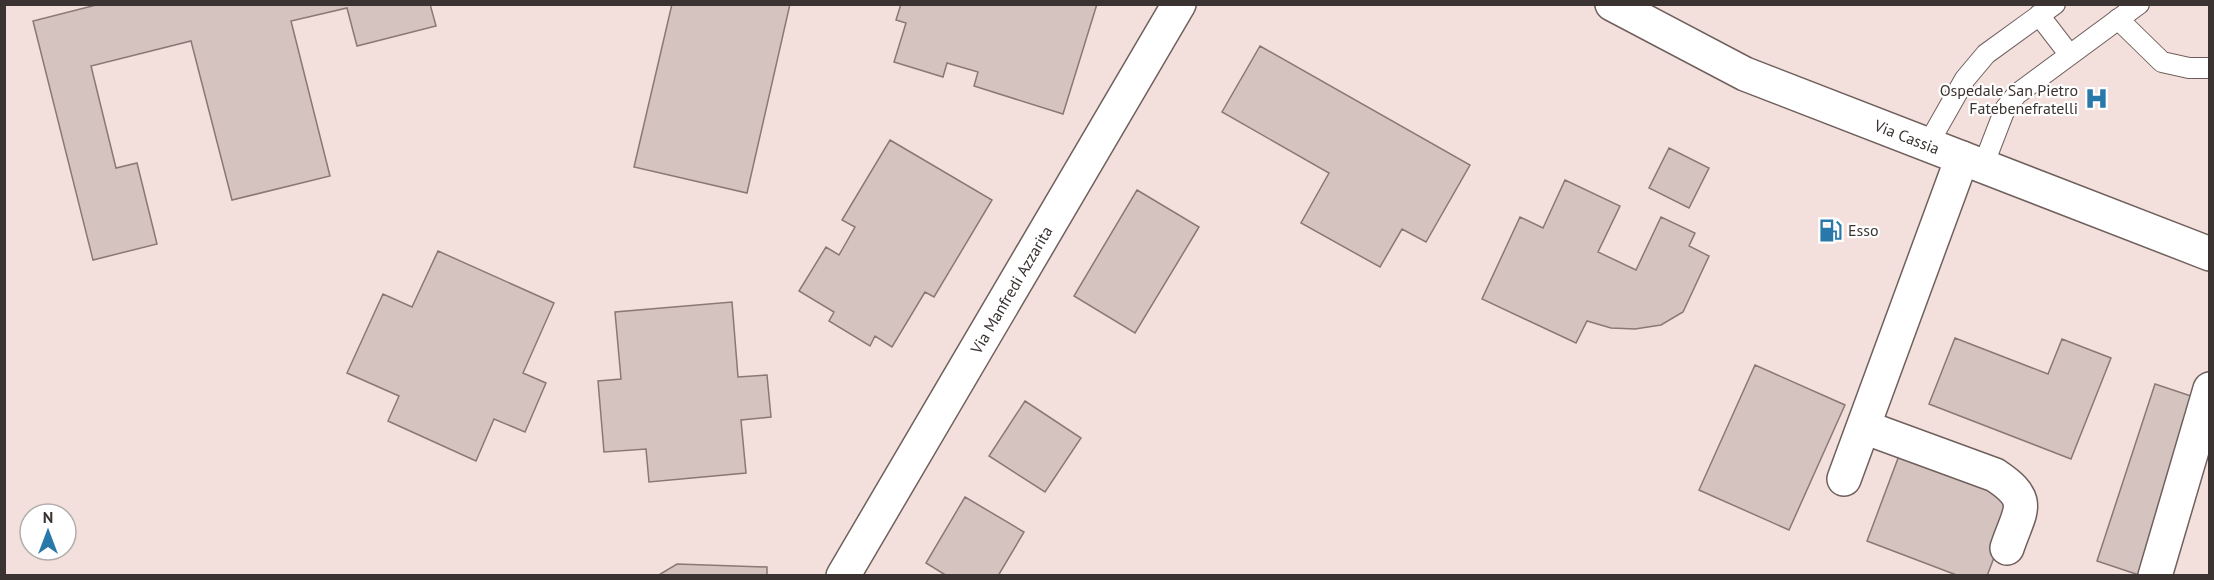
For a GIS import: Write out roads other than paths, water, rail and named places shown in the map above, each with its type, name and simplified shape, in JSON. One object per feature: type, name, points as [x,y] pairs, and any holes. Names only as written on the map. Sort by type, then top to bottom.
[{"type":"street","name":"Via Manfredi Azzarita","points":[[843,576],[1179,4]]},
{"type":"street","name":"Via Cassia","points":[[1612,4],[1745,74],[2210,254]]},
{"type":"street","points":[[1844,479],[1973,162]]},
{"type":"street","points":[[2155,576],[2210,389]]},
{"type":"street","points":[[1864,427],[1995,475],[2012,487],[2019,495],[2022,506],[2007,548]]},
{"type":"lane","points":[[1973,162],[2011,101],[2069,54],[2139,4]]},
{"type":"lane","points":[[1927,146],[1965,79],[1986,54],[2047,10],[2069,54]]},
{"type":"lane","points":[[2118,19],[2162,62],[2189,68],[2210,68]]},
{"type":"place","name":"Ospedale San Pietro Fatebenefratelli","points":[[2096,99]]},
{"type":"place","name":"Esso","points":[[1830,230]]}]
